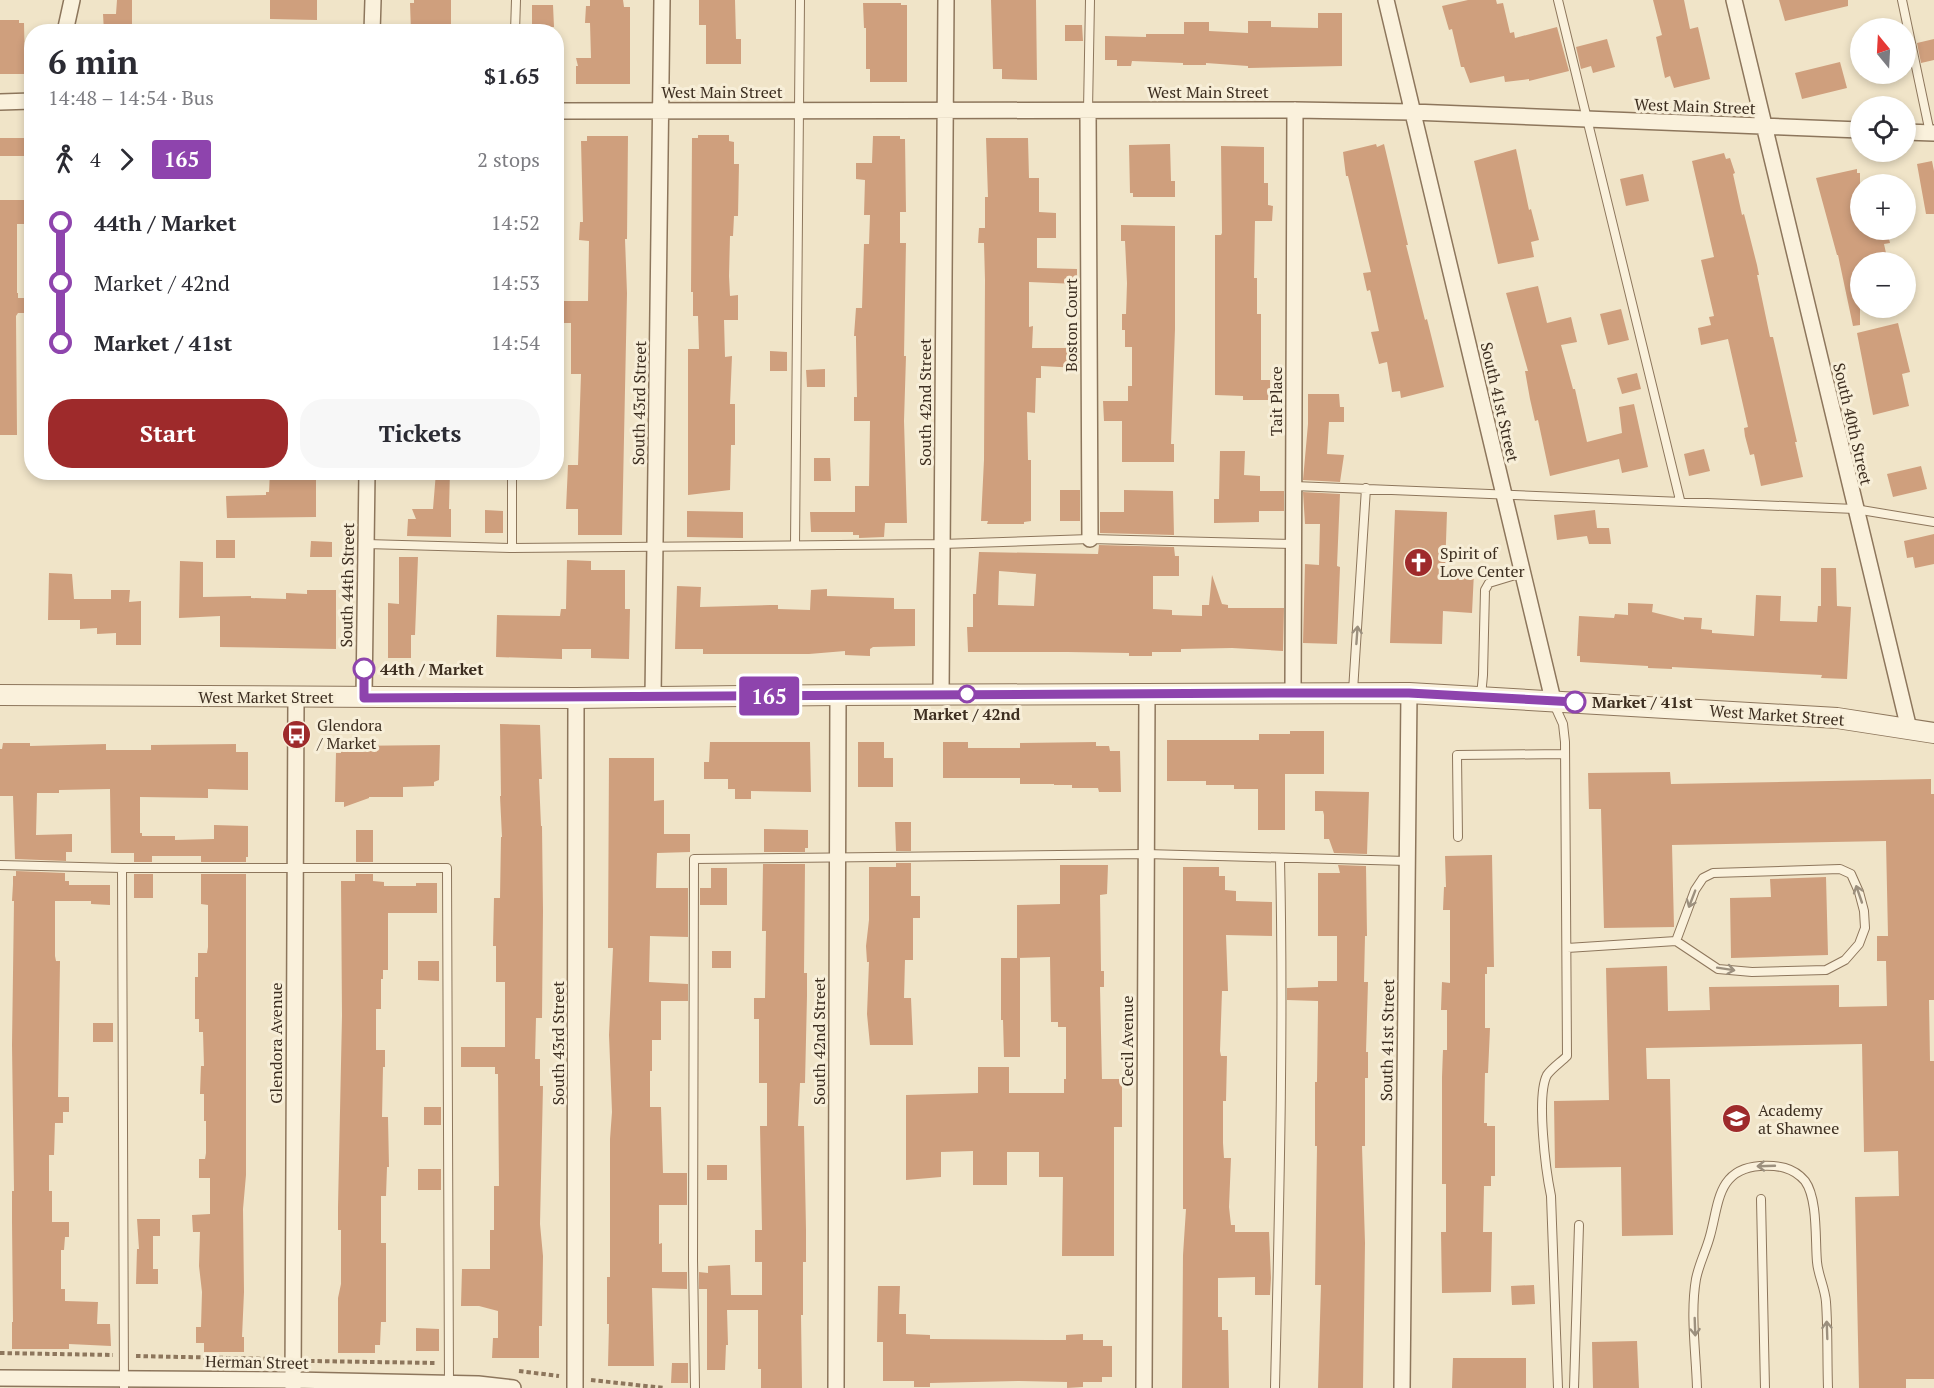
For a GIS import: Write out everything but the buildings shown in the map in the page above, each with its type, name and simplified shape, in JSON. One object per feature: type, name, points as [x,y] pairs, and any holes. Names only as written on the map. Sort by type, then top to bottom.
[{"type":"street","points":[[67,24],[72,0]]},
{"type":"street","points":[[372,24],[373,0]]},
{"type":"street","name":"South 43rd Street","points":[[653,697],[662,0]]},
{"type":"street","name":"South 42nd Street","points":[[941,694],[946,0]]},
{"type":"street","name":"South 41st Street","points":[[1386,0],[1553,700]]},
{"type":"street","name":"South 40th Street","points":[[1734,0],[1909,729]]},
{"type":"street","points":[[0,102],[24,101]]},
{"type":"street","name":"Boston Court","points":[[1088,110],[1090,539]]},
{"type":"street","name":"West Main Street","points":[[564,111],[1295,110],[1412,112],[1850,130]]},
{"type":"street","name":"Tait Place","points":[[1293,693],[1295,110]]},
{"type":"street","points":[[1916,132],[1932,133]]},
{"type":"street","name":"South 44th Street","points":[[364,698],[367,480]]},
{"type":"street","name":"South 41st Street","points":[[1402,1388],[1409,693]]},
{"type":"street","name":"West Market Street","points":[[0,695],[576,698],[941,694],[1409,693],[1837,718],[1934,733]]},
{"type":"street","name":"Cecil Avenue","points":[[1144,1388],[1147,694]]},
{"type":"street","name":"South 42nd Street","points":[[836,1388],[838,695]]},
{"type":"street","name":"Glendora Avenue","points":[[293,1384],[296,698]]},
{"type":"street","name":"South 43rd Street","points":[[574,1388],[576,698]]},
{"type":"street","name":"Herman Street","points":[[0,1378],[124,1383],[513,1388]]},
{"type":"lane","points":[[515,24],[516,0]]},
{"type":"lane","points":[[795,545],[800,0]]},
{"type":"lane","points":[[1088,110],[1090,0]]},
{"type":"lane","points":[[1558,0],[1680,500]]},
{"type":"lane","points":[[1902,0],[1932,133]]},
{"type":"lane","points":[[512,480],[512,548]]},
{"type":"lane","points":[[1294,486],[1680,500],[1855,509],[1934,522]]},
{"type":"lane","points":[[1353,693],[1366,488]]},
{"type":"lane","points":[[366,544],[512,548],[942,544],[1090,539],[1293,544]]},
{"type":"lane","points":[[1481,696],[1484,675],[1485,590],[1489,583],[1522,573]]},
{"type":"lane","points":[[1553,700],[1563,724],[1565,753],[1567,1056],[1547,1076],[1542,1094],[1546,1171],[1551,1196],[1558,1388]]},
{"type":"lane","points":[[1458,837],[1457,755],[1565,753]]},
{"type":"lane","points":[[695,1388],[694,859],[1146,854],[1407,861]]},
{"type":"lane","points":[[1275,1388],[1281,1114],[1280,859]]},
{"type":"lane","points":[[0,865],[122,868],[447,868],[449,1386]]},
{"type":"lane","points":[[122,868],[124,1383]]},
{"type":"lane","points":[[1567,948],[1676,941],[1718,969],[1752,972],[1827,970],[1845,960],[1859,944],[1865,928],[1864,911],[1851,874],[1840,869],[1713,873],[1703,878],[1695,890],[1676,941]]},
{"type":"lane","points":[[1697,1388],[1695,1282],[1722,1186],[1736,1173],[1757,1166],[1779,1166],[1794,1171],[1806,1183],[1813,1204],[1817,1264],[1826,1299],[1828,1388]]},
{"type":"lane","points":[[1761,1199],[1765,1388]]},
{"type":"lane","points":[[1574,1388],[1579,1225]]},
{"type":"bus line","name":"165","points":[[364,669],[364,698],[1409,693],[1575,702]]},
{"type":"place","name":"Spirit of Love Center","points":[[1419,562]]},
{"type":"place","name":"44th / Market","points":[[364,669]]},
{"type":"place","name":"Market / 42nd","points":[[967,694]]},
{"type":"place","name":"Market / 41st","points":[[1575,702]]},
{"type":"place","name":"Glendora / Market","points":[[296,734]]},
{"type":"place","name":"Academy at Shawnee","points":[[1737,1119]]}]
